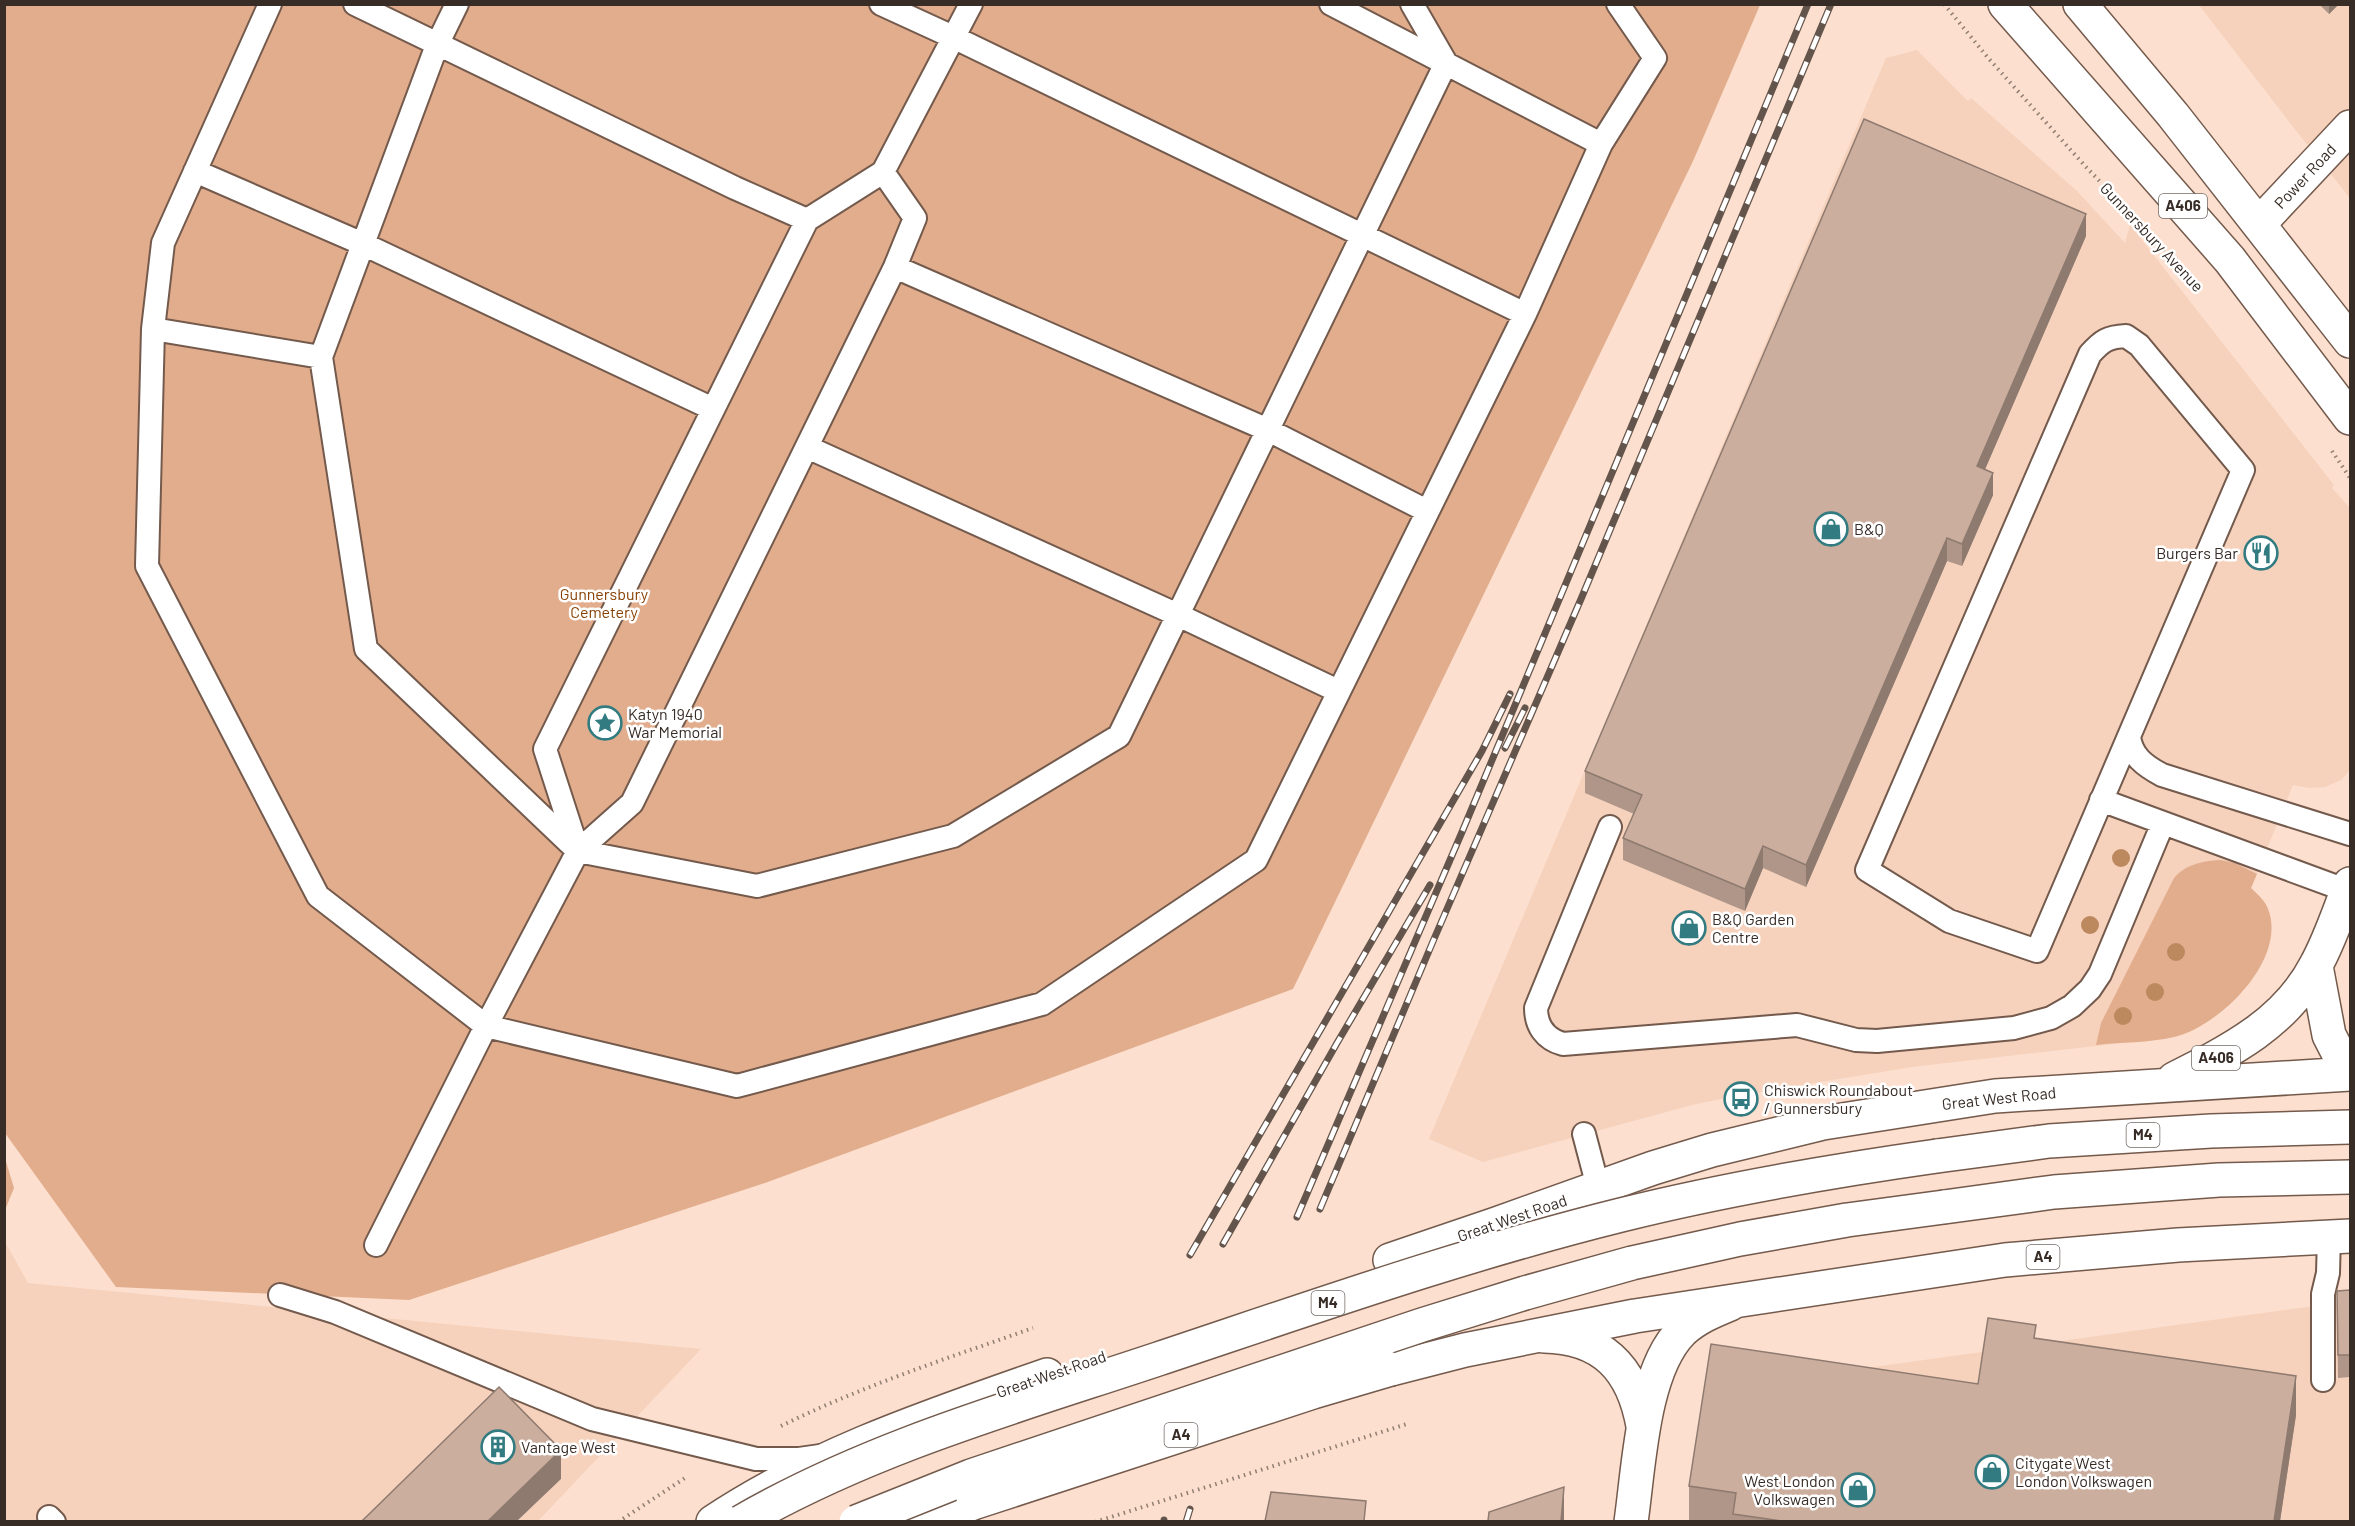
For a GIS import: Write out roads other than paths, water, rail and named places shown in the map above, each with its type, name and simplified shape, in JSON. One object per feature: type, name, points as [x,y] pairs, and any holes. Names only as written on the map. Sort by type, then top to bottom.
[{"type":"main road","name":"A406","points":[[2005,4],[2230,260],[2350,418]]},
{"type":"main road","name":"A406","points":[[2080,4],[2173,115],[2350,341]]},
{"type":"main road","name":"Power Road","points":[[2259,224],[2350,127]]},
{"type":"main road","name":"A406","points":[[2162,1085],[2230,1051],[2255,1035],[2280,1014],[2316,966],[2349,887]]},
{"type":"main road","points":[[2316,966],[2329,1035],[2350,1074]]},
{"type":"main road","name":"Great West Road","points":[[713,1521],[839,1452],[941,1412],[1712,1150],[1822,1124],[1995,1096],[2350,1074]]},
{"type":"main road","name":"M4","points":[[741,1521],[846,1468],[953,1428],[1404,1278],[1512,1244],[1620,1215],[1729,1190],[1837,1170],[2049,1141],[2211,1131],[2350,1127]]},
{"type":"main road","points":[[856,1521],[971,1476],[1422,1325],[1632,1263],[1847,1220],[2054,1192],[2219,1180],[2350,1177]]},
{"type":"main road","name":"A4","points":[[924,1521],[1302,1396],[1391,1369],[1535,1335],[1635,1316],[2005,1260],[2178,1245],[2340,1236]]},
{"type":"main road","points":[[1631,1521],[1654,1378],[1666,1352],[1682,1331],[1705,1314],[1739,1300]]},
{"type":"main road","points":[[1535,1335],[1562,1336],[1584,1341],[1601,1349],[1629,1382],[1640,1408],[1644,1431]]},
{"type":"lane","points":[[270,4],[163,243],[153,329],[147,566],[318,896],[486,1026],[737,1086],[1042,1004],[1256,860],[1525,314],[1601,144],[1655,58],[1618,4]]},
{"type":"lane","points":[[355,4],[735,188],[807,220]]},
{"type":"lane","points":[[458,4],[437,45],[321,357],[366,650],[578,851],[757,886],[953,836],[1119,736],[1446,63]]},
{"type":"lane","points":[[881,4],[1525,314]]},
{"type":"lane","points":[[578,851],[545,749],[807,220],[884,172],[971,4]]},
{"type":"lane","points":[[1331,4],[1601,144]]},
{"type":"lane","points":[[1413,4],[1446,63]]},
{"type":"lane","points":[[195,171],[363,244],[713,409]]},
{"type":"lane","points":[[376,1245],[486,1026],[578,851],[632,803],[895,267],[915,218],[884,172]]},
{"type":"lane","points":[[895,267],[1268,430],[1427,511]]},
{"type":"lane","points":[[153,329],[321,357]]},
{"type":"lane","points":[[2126,336],[2139,345],[2242,470],[2101,800],[2037,951],[1949,921],[1867,870],[2090,354],[2110,337],[2126,336]]},
{"type":"lane","points":[[807,447],[1178,615],[1338,691]]},
{"type":"lane","points":[[2128,736],[2137,757],[2162,775],[2350,834]]},
{"type":"lane","points":[[2101,800],[2349,887]]},
{"type":"lane","points":[[1610,826],[1536,1008],[1536,1019],[1540,1028],[1548,1037],[1563,1044],[1797,1025],[1856,1040],[1898,1040],[2014,1028],[2051,1018],[2072,1006],[2090,989],[2100,974],[2163,823]]},
{"type":"lane","points":[[1584,1134],[1598,1187]]},
{"type":"lane","points":[[2324,1380],[2323,1294],[2340,1236]]},
{"type":"lane","points":[[280,1295],[335,1312],[591,1419],[756,1459],[799,1459],[839,1452]]},
{"type":"railway","points":[[1297,1217],[1462,832],[1808,4]]},
{"type":"railway","points":[[1320,1209],[1581,599],[1831,4]]},
{"type":"railway","points":[[1190,1255],[1482,751],[1510,694]]},
{"type":"railway","points":[[1505,748],[1525,708]]},
{"type":"railway","points":[[1223,1244],[1430,885]]},
{"type":"railway","points":[[1186,1522],[1190,1509]]},
{"type":"place","name":"B&Q","points":[[1831,529]]},
{"type":"place","name":"Burgers Bar","points":[[2261,553]]},
{"type":"place","name":"Katyn 1940 War Memorial","points":[[605,723]]},
{"type":"place","name":"B&Q Garden Centre","points":[[1689,928]]},
{"type":"place","name":"Chiswick Roundabout / Gunnersbury","points":[[1741,1099]]},
{"type":"place","name":"Vantage West","points":[[498,1447]]},
{"type":"place","name":"Citygate West London Volkswagen","points":[[1992,1472]]},
{"type":"place","name":"West London Volkswagen","points":[[1858,1490]]},
{"type":"park label","name":"Gunnersbury Cemetery","points":[[604,603]]}]
